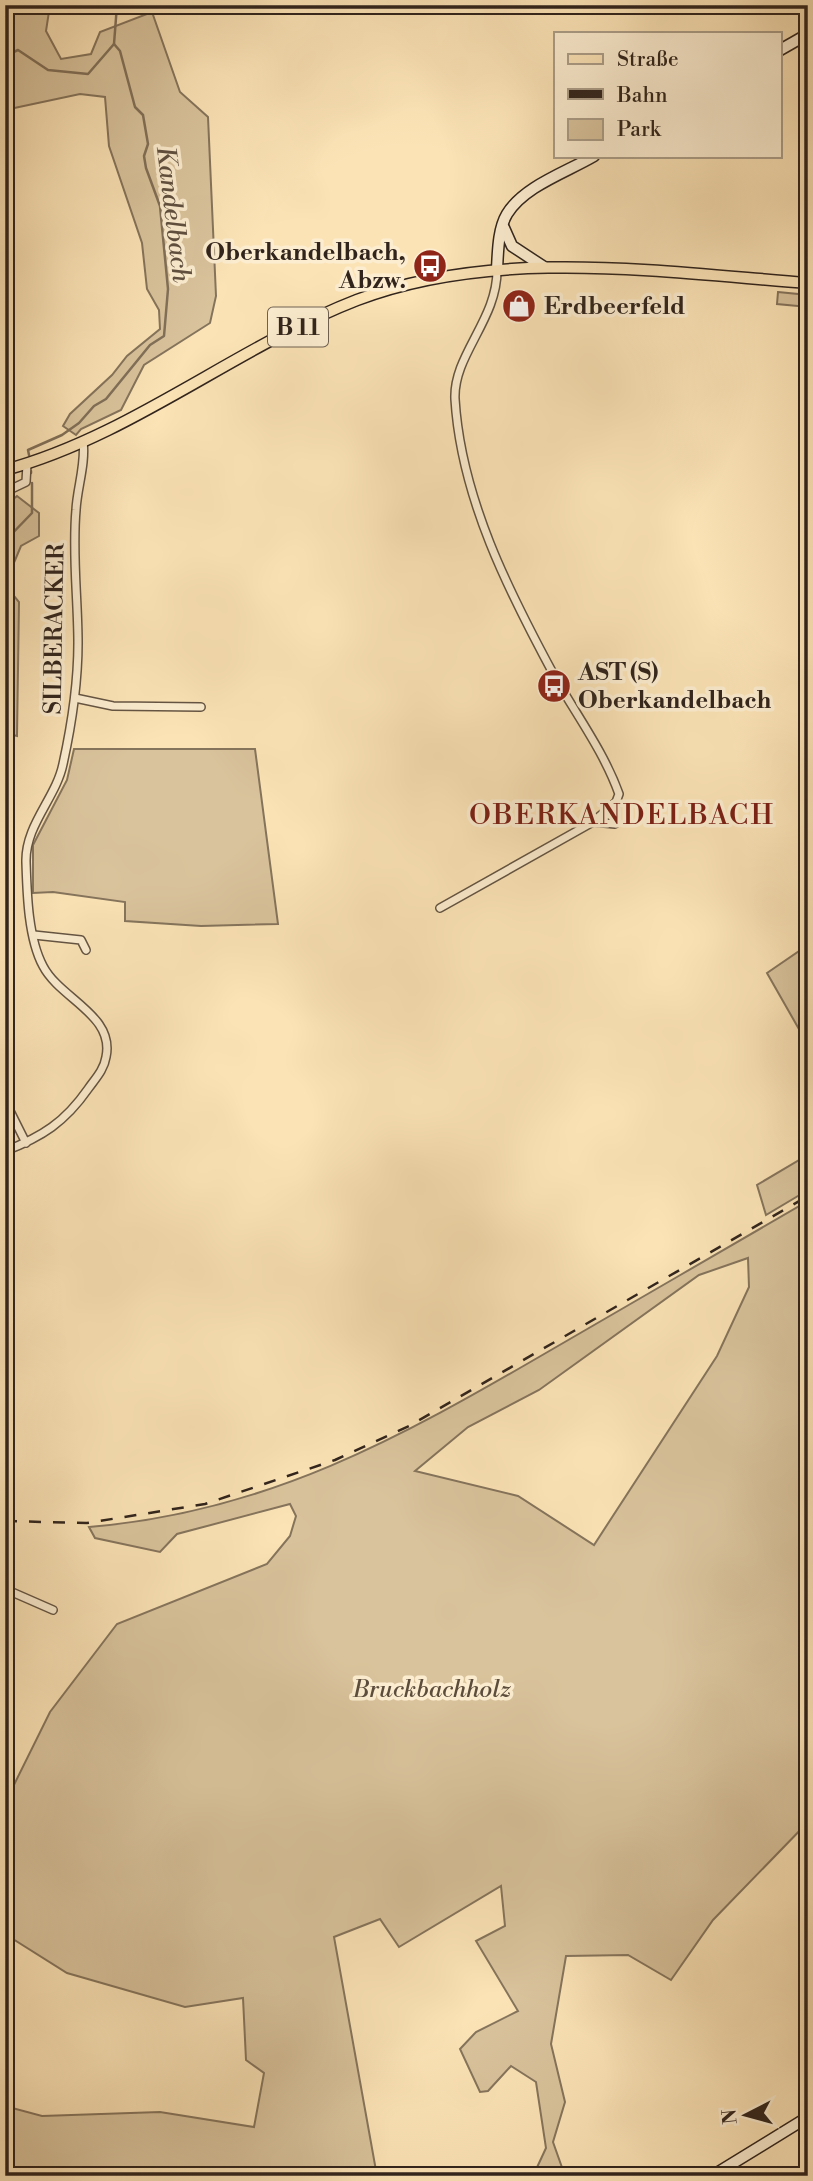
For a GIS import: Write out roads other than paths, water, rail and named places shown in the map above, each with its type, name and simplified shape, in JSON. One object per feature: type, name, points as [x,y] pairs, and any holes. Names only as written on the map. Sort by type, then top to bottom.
[{"type":"main road","points":[[782,49],[808,34]]},
{"type":"main road","points":[[496,269],[507,213],[519,201],[591,158]]},
{"type":"main road","points":[[503,226],[512,246],[544,267]]},
{"type":"main road","name":"B 11","points":[[5,470],[83,441],[295,329],[356,300],[428,280],[496,269],[544,267],[808,283]]},
{"type":"main road","points":[[712,2176],[808,2117]]},
{"type":"street","points":[[496,269],[492,305],[462,369],[455,397],[466,464],[496,562],[556,678],[609,766],[619,794],[615,824],[593,822]]},
{"type":"street","name":"SILBERACKER","points":[[5,1151],[48,1133],[73,1111],[102,1070],[107,1056],[107,1040],[101,1026],[51,979],[42,965],[34,935],[26,859],[29,841],[60,776],[75,698],[78,645],[75,511],[83,441]]},
{"type":"street","points":[[5,492],[26,482],[27,464]]},
{"type":"street","points":[[75,698],[113,706],[201,707]]},
{"type":"street","points":[[440,908],[593,822],[616,802]]},
{"type":"street","points":[[34,935],[81,940],[86,950]]},
{"type":"street","points":[[5,1101],[26,1143]]},
{"type":"street","points":[[5,1589],[53,1611]]},
{"type":"waterway","points":[[5,56],[18,50],[48,70],[88,74],[114,44],[117,5]]},
{"type":"waterway","name":"Kandelbach","points":[[29,455],[28,450],[62,435],[79,423],[94,406],[106,399],[150,345],[164,336],[168,289],[160,206],[146,168],[144,156],[148,144],[143,115],[135,107],[120,51],[114,44]]},
{"type":"waterway","name":"Kandelbach","points":[[5,541],[32,513],[32,483]]},
{"type":"railway","points":[[5,1521],[87,1523],[205,1504],[335,1460],[409,1426],[808,1196]]},
{"type":"place","name":"Oberkandelbach, Abzw.","points":[[430,266]]},
{"type":"place","name":"Erdbeerfeld","points":[[519,306]]},
{"type":"place","name":"AST (S) Oberkandelbach","points":[[554,686]]},
{"type":"district","name":"OBERKANDELBACH","points":[[622,814]]},
{"type":"park label","name":"Bruckbachholz","points":[[432,1689]]}]
